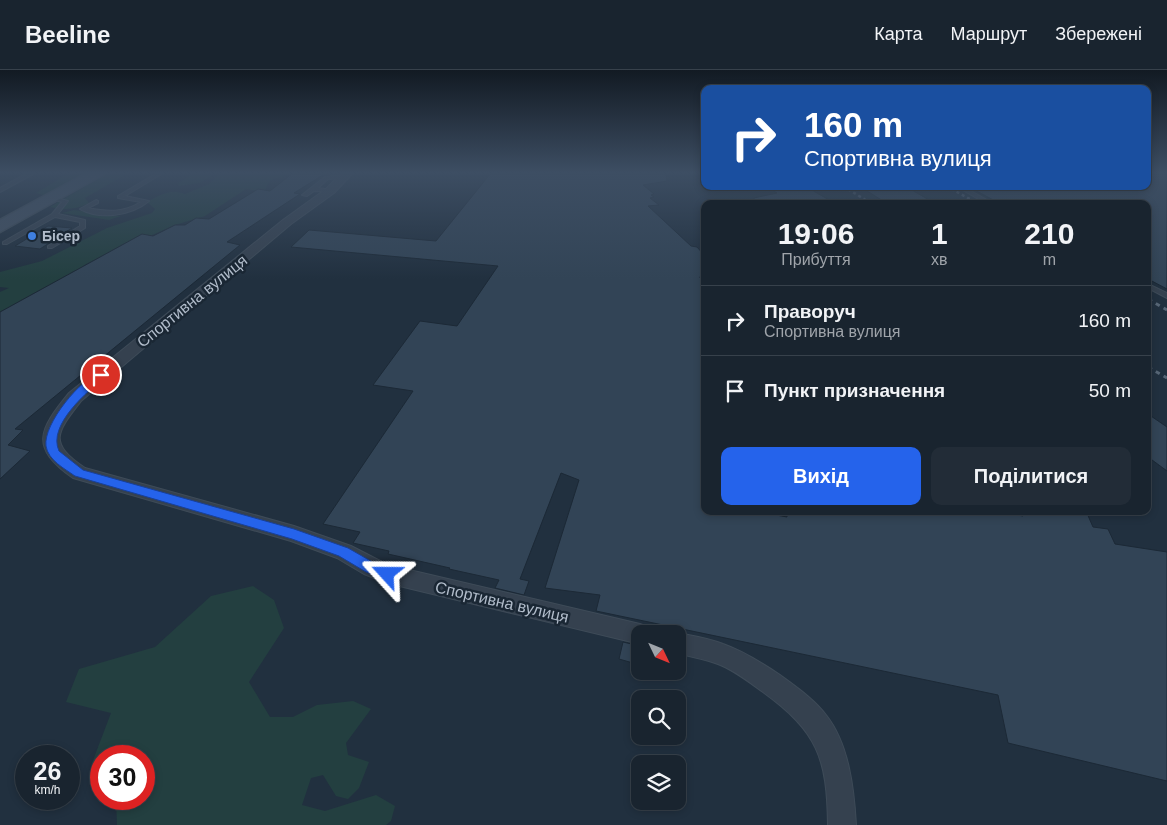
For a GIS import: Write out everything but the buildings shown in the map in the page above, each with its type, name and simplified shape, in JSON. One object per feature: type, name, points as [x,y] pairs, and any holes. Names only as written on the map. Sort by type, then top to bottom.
[{"type":"main road","points":[[0,227],[35,208]]},
{"type":"street","name":"Спортивна вулиця","points":[[302,208],[75,397],[54,427],[51,446],[56,456],[79,473],[294,534],[344,552],[371,568],[387,574],[631,632]]},
{"type":"street","points":[[686,645],[723,654],[752,669],[785,693],[819,725],[834,762],[842,825]]},
{"type":"lane","points":[[5,243],[54,215],[59,208]]},
{"type":"lane","points":[[84,208],[83,209],[115,214],[127,212],[134,208]]},
{"type":"lane","points":[[50,247],[82,227],[83,220],[54,215]]},
{"type":"lane","points":[[1151,288],[1167,296]]},
{"type":"green space","points":[[217,208],[205,216],[175,225],[86,264],[45,297],[0,314],[0,292],[9,288],[0,287],[0,272],[42,261],[107,228],[152,213],[155,209]]},
{"type":"green space","points":[[74,210],[121,216],[109,220],[62,213]]},
{"type":"green space","points":[[253,586],[274,600],[284,628],[249,682],[270,717],[293,717],[317,705],[353,701],[371,709],[346,743],[348,755],[369,762],[359,788],[348,799],[336,796],[323,775],[311,778],[302,805],[325,811],[376,795],[395,806],[391,821],[386,825],[117,825],[116,810],[155,810],[155,745],[99,745],[111,713],[66,702],[79,669],[155,647],[211,596]]},
{"type":"railway","points":[[1151,301],[1167,310]]},
{"type":"railway","points":[[1151,369],[1167,378]]},
{"type":"place","name":"Бісер","points":[[32,236]]},
{"type":"route","points":[[101,375],[75,397],[54,427],[51,446],[56,456],[79,473],[294,534],[344,552],[371,568],[387,574]]}]
